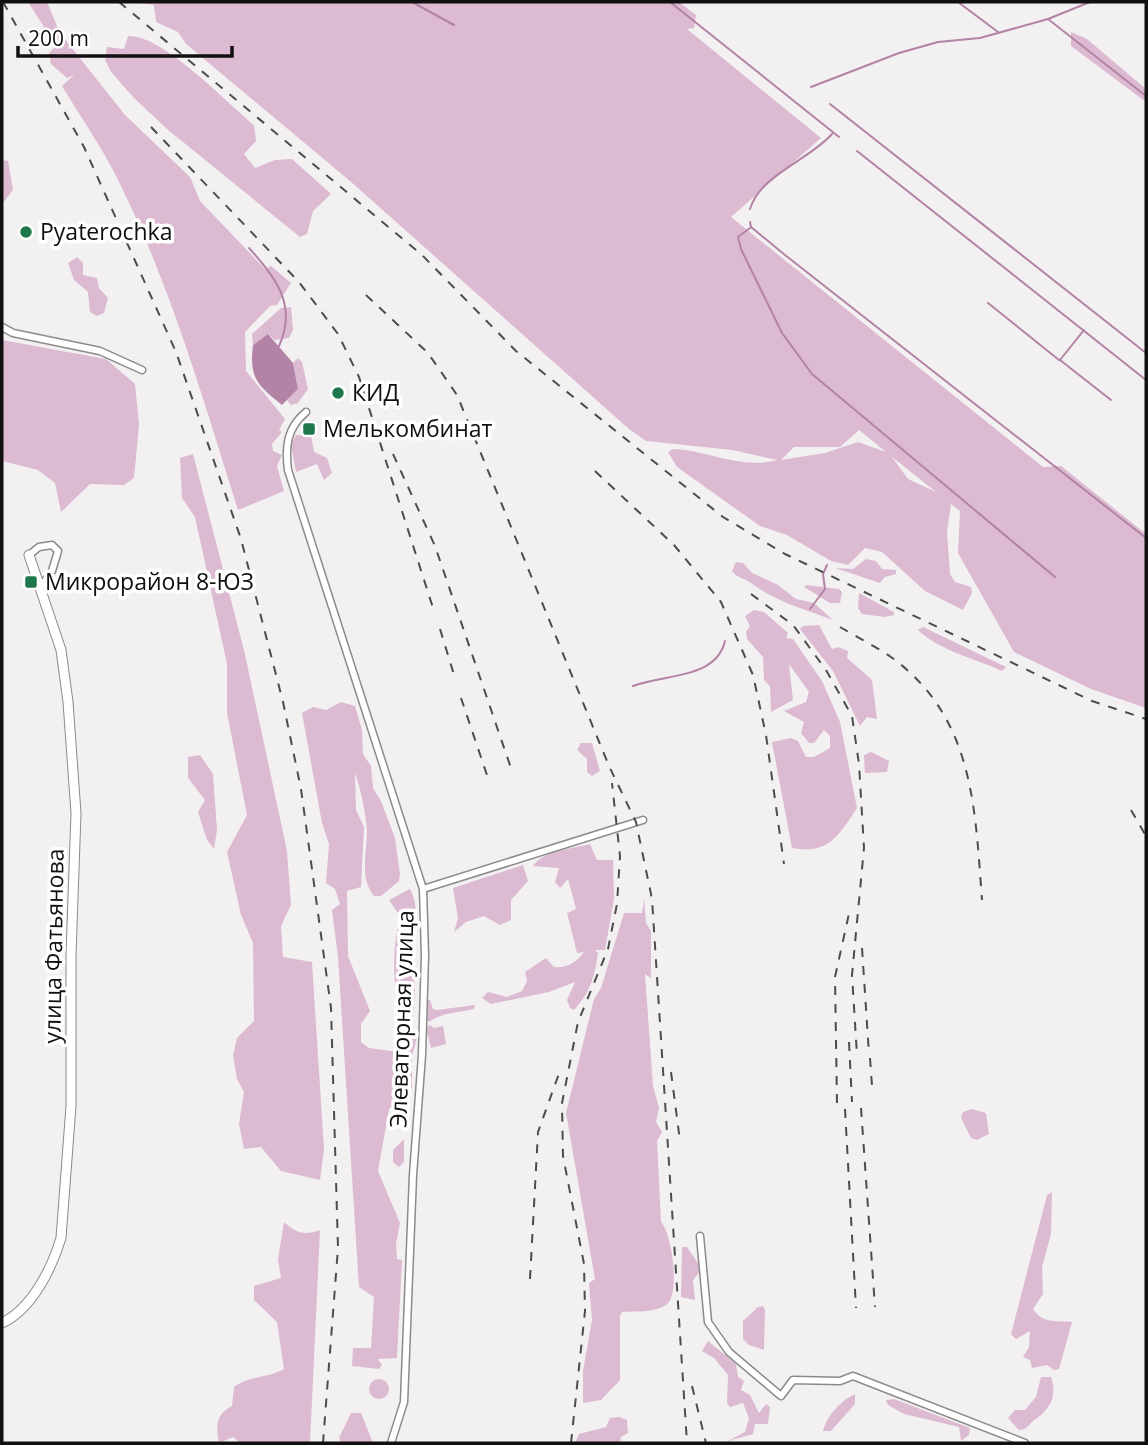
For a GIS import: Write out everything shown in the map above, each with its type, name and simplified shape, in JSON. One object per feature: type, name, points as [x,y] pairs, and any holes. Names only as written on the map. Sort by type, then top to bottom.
[{"type":"street","points":[[2,327],[33,338],[100,351],[142,370]]},
{"type":"street","name":"Элеваторная улица","points":[[306,412],[289,433],[288,470],[423,889],[425,955],[422,1055],[413,1175],[404,1402],[391,1443]]},
{"type":"street","points":[[29,555],[39,547],[52,545],[58,551],[52,571],[40,588]]},
{"type":"street","name":"улица Фатьянова","points":[[2,1323],[27,1303],[58,1250],[68,1157],[76,813],[68,702],[61,650],[29,555]]},
{"type":"street","points":[[423,889],[643,820]]},
{"type":"street","points":[[700,1236],[708,1322],[729,1352],[782,1396],[793,1380],[840,1381],[853,1376],[1026,1443]]},
{"type":"shaded area","points":[[28,2],[47,2],[62,38],[53,41]]},
{"type":"shaded area","points":[[132,2],[679,2],[696,15],[694,28],[687,29],[821,138],[731,217],[1043,467],[1061,466],[1146,534],[1146,708],[1091,689],[1014,652],[958,553],[960,511],[951,504],[947,532],[950,574],[955,582],[971,587],[972,593],[963,610],[925,591],[882,552],[865,548],[848,565],[831,561],[787,535],[760,526],[677,467],[668,452],[673,449],[686,450],[750,463],[777,460],[732,450],[646,441],[629,429],[350,181],[186,44],[178,32],[156,22],[154,5]],"holes":[[[859,430],[886,452],[858,442],[825,453],[781,460],[794,447],[840,447]],[[892,457],[936,492],[908,479]]]},
{"type":"shaded area","points":[[1071,32],[1087,39],[1146,89],[1146,102],[1071,46]]},
{"type":"shaded area","points":[[128,36],[142,38],[176,57],[254,125],[256,141],[244,154],[255,168],[275,160],[292,159],[331,194],[313,211],[307,234],[300,237],[167,129],[134,98],[111,72],[105,60],[107,47],[124,49]]},
{"type":"shaded area","points":[[64,38],[125,115],[190,177],[200,201],[265,269],[271,266],[291,283],[277,305],[270,306],[245,332],[246,371],[285,419],[279,430],[282,432],[272,444],[273,451],[282,455],[277,466],[284,491],[238,510],[184,342],[136,218],[111,166],[62,86],[74,75],[67,78],[51,64],[49,53]]},
{"type":"shaded area","points":[[2,160],[8,161],[13,190],[2,204]]},
{"type":"shaded area","points":[[77,257],[83,263],[83,275],[97,278],[99,288],[108,298],[104,313],[97,316],[90,312],[88,292],[74,280],[68,263]]},
{"type":"shaded area","points":[[291,307],[293,330],[289,338],[275,340],[268,334],[253,345],[252,334],[281,308]]},
{"type":"shaded area","points":[[268,334],[293,363],[298,389],[282,405],[261,386],[252,365],[253,345]]},
{"type":"shaded area","points":[[2,340],[106,359],[135,384],[139,425],[134,478],[124,485],[90,484],[61,512],[55,483],[38,470],[2,461]]},
{"type":"shaded area","points":[[298,358],[302,362],[308,389],[298,403],[291,405],[287,400],[298,389],[293,363]]},
{"type":"shaded area","points":[[296,435],[311,436],[314,452],[327,458],[332,473],[324,480],[317,464],[296,472],[291,445]]},
{"type":"shaded area","points":[[193,454],[244,650],[287,851],[291,905],[281,926],[283,957],[312,962],[324,1149],[320,1180],[281,1171],[261,1147],[244,1149],[239,1124],[244,1092],[237,1079],[233,1055],[237,1038],[254,1021],[253,943],[241,915],[227,852],[247,815],[227,713],[227,664],[195,517],[182,498],[180,458]]},
{"type":"shaded area","points":[[866,559],[876,561],[882,569],[896,570],[896,574],[885,577],[880,583],[835,568],[853,569]]},
{"type":"shaded area","points":[[736,562],[743,563],[752,573],[778,585],[796,599],[814,603],[833,620],[780,600],[738,577],[732,571]]},
{"type":"shaded area","points":[[806,585],[839,589],[842,592],[840,603],[830,603],[804,587]]},
{"type":"shaded area","points":[[859,593],[894,612],[894,615],[884,617],[862,614],[858,608]]},
{"type":"shaded area","points":[[754,610],[764,612],[788,633],[786,638],[793,639],[822,681],[840,722],[857,808],[832,841],[824,846],[792,848],[772,742],[791,738],[798,741],[806,757],[814,757],[830,748],[830,736],[824,730],[814,743],[809,743],[801,733],[804,722],[784,711],[806,702],[809,692],[789,664],[793,700],[771,712],[770,686],[764,680],[763,657],[747,639],[746,632],[750,626],[745,616]]},
{"type":"shaded area","points":[[819,625],[832,649],[838,647],[848,651],[847,658],[872,680],[877,719],[867,717],[860,726],[833,671],[800,629],[803,626]]},
{"type":"shaded area","points":[[923,627],[1006,667],[1002,671],[947,649],[918,630]]},
{"type":"shaded area","points":[[341,702],[355,706],[362,730],[363,754],[371,766],[373,788],[395,838],[400,874],[399,881],[381,896],[374,896],[369,889],[365,873],[367,826],[355,773],[356,810],[364,827],[361,887],[347,891],[348,956],[370,1011],[361,1024],[361,1042],[369,1048],[399,1052],[413,1035],[417,1037],[412,1056],[412,1087],[389,1109],[378,1171],[400,1223],[396,1244],[397,1259],[402,1260],[397,1358],[378,1359],[382,1365],[379,1369],[352,1366],[353,1348],[371,1348],[374,1297],[359,1287],[338,957],[332,910],[340,904],[335,889],[326,883],[329,844],[322,823],[302,713],[313,707],[326,710]]},
{"type":"shaded area","points":[[581,743],[592,743],[600,771],[592,776],[587,772],[587,759],[577,750]]},
{"type":"shaded area","points":[[871,752],[889,761],[887,772],[865,773],[864,755]]},
{"type":"shaded area","points":[[200,755],[213,774],[217,830],[214,849],[207,840],[198,812],[205,800],[188,778],[188,757]]},
{"type":"shaded area","points":[[590,844],[597,860],[613,860],[614,899],[605,950],[595,950],[598,953],[595,969],[584,997],[574,1010],[570,1008],[567,1000],[575,982],[549,992],[491,1004],[482,998],[488,992],[507,997],[522,991],[527,981],[525,972],[546,958],[554,967],[563,967],[574,962],[584,952],[577,953],[567,913],[576,909],[568,879],[560,888],[555,882],[559,868],[533,866],[551,853]]},
{"type":"shaded area","points":[[523,865],[528,881],[511,900],[511,920],[500,925],[484,916],[466,922],[454,932],[458,918],[453,888]]},
{"type":"shaded area","points":[[410,889],[416,912],[413,954],[415,1001],[409,1030],[399,1003],[394,974],[400,916],[389,900]]},
{"type":"shaded area","points":[[644,899],[646,923],[651,931],[651,978],[645,974],[653,1086],[659,1108],[656,1122],[662,1132],[657,1141],[661,1222],[669,1238],[673,1290],[671,1299],[661,1308],[622,1312],[620,1380],[601,1400],[583,1403],[583,1371],[592,1320],[589,1283],[595,1279],[566,1113],[594,999],[601,988],[624,913],[642,913]]},
{"type":"shaded area","points":[[430,1000],[433,1009],[437,1010],[475,1005],[474,1009],[445,1015],[429,1022],[425,1016],[424,1001]]},
{"type":"shaded area","points":[[430,1025],[434,1028],[443,1026],[446,1044],[431,1048],[426,1028]]},
{"type":"shaded area","points":[[972,1109],[986,1113],[989,1134],[977,1140],[971,1138],[961,1118],[963,1112]]},
{"type":"shaded area","points":[[404,1139],[404,1162],[399,1167],[393,1162],[393,1150]]},
{"type":"shaded area","points":[[1052,1192],[1051,1234],[1042,1267],[1043,1294],[1033,1309],[1046,1320],[1072,1322],[1059,1369],[1054,1370],[1047,1365],[1032,1368],[1030,1360],[1023,1357],[1029,1347],[1030,1331],[1016,1339],[1011,1334],[1047,1195]]},
{"type":"shaded area","points":[[284,1222],[301,1232],[320,1230],[310,1443],[240,1443],[233,1437],[219,1443],[218,1422],[222,1413],[232,1406],[234,1387],[284,1369],[277,1322],[254,1300],[254,1286],[281,1278],[278,1259]]},
{"type":"shaded area","points":[[682,1247],[687,1247],[702,1269],[693,1280],[695,1300],[681,1297]]},
{"type":"shaded area","points":[[763,1306],[764,1350],[749,1345],[743,1339],[743,1321],[758,1307]]},
{"type":"shaded area","points":[[708,1341],[736,1364],[738,1377],[744,1381],[741,1390],[750,1395],[759,1413],[766,1404],[770,1407],[768,1424],[755,1424],[753,1434],[728,1441],[745,1432],[749,1418],[743,1403],[730,1407],[727,1403],[728,1375],[714,1358],[702,1351]]},
{"type":"shaded area","points":[[1041,1377],[1051,1377],[1051,1403],[1027,1427],[1019,1430],[1008,1418],[1015,1410],[1025,1410],[1036,1397]]},
{"type":"shaded area","points":[[379,1379],[386,1382],[389,1389],[386,1396],[379,1399],[372,1396],[369,1389],[372,1382]]},
{"type":"shaded area","points":[[855,1394],[855,1404],[831,1431],[823,1431],[835,1410]]},
{"type":"shaded area","points":[[894,1399],[970,1428],[969,1435],[961,1441],[959,1427],[904,1414],[888,1405],[886,1400]]},
{"type":"shaded area","points":[[351,1413],[361,1413],[373,1443],[341,1443],[339,1438]]},
{"type":"shaded area","points":[[610,1418],[627,1420],[628,1433],[621,1437],[620,1443],[575,1443],[579,1434],[606,1427]]},
{"type":"waterway","points":[[412,2],[454,25]]},
{"type":"waterway","points":[[670,2],[839,137]]},
{"type":"waterway","points":[[958,2],[998,32]]},
{"type":"waterway","points":[[811,87],[899,53],[938,42],[980,38],[1048,19],[1090,2]]},
{"type":"waterway","points":[[1048,19],[1146,96]]},
{"type":"waterway","points":[[830,104],[1146,353]]},
{"type":"waterway","points":[[750,209],[764,186],[832,134]]},
{"type":"waterway","points":[[857,151],[1146,380]]},
{"type":"waterway","points":[[750,222],[751,227],[785,255],[1146,538]]},
{"type":"waterway","points":[[750,228],[738,237],[741,249],[782,333],[812,374],[1055,577]]},
{"type":"waterway","points":[[249,248],[275,281],[285,305],[284,331],[279,346]]},
{"type":"waterway","points":[[988,303],[1059,360]]},
{"type":"waterway","points":[[1084,330],[1060,360],[1111,400]]},
{"type":"waterway","points":[[810,609],[825,589],[823,574],[827,565]]},
{"type":"waterway","points":[[633,686],[700,669],[720,654],[725,641]]},
{"type":"railway","points":[[3,2],[84,147],[176,352],[241,539],[283,702],[301,789],[331,1008],[338,1248],[323,1443]]},
{"type":"railway","points":[[119,2],[422,255],[516,351],[723,517],[785,554],[1092,701],[1146,719]]},
{"type":"railway","points":[[151,127],[299,282],[338,334],[359,377],[434,611]]},
{"type":"railway","points":[[366,295],[428,353],[457,395],[609,766],[636,822],[652,899],[687,1443]]},
{"type":"railway","points":[[393,454],[435,546],[512,771]]},
{"type":"railway","points":[[595,471],[674,545],[721,602],[753,675],[766,735],[784,864]]},
{"type":"railway","points":[[751,594],[793,625],[826,670],[852,716],[859,764],[864,848],[852,975],[857,1055]]},
{"type":"railway","points":[[840,627],[891,657],[918,681],[939,707],[965,766],[972,799],[982,900]]},
{"type":"railway","points":[[440,629],[455,678]]},
{"type":"railway","points":[[461,698],[489,781]]},
{"type":"railway","points":[[571,1443],[585,1311],[584,1264],[563,1156],[562,1103],[578,1022],[608,949],[617,904],[620,856],[612,783]]},
{"type":"railway","points":[[1131,810],[1146,836]]},
{"type":"railway","points":[[837,1103],[835,977],[850,909]]},
{"type":"railway","points":[[862,948],[869,1054]]},
{"type":"railway","points":[[849,1042],[852,1102]]},
{"type":"railway","points":[[870,1058],[872,1086]]},
{"type":"railway","points":[[530,1279],[538,1132],[561,1068]]},
{"type":"railway","points":[[671,1072],[680,1141]]},
{"type":"railway","points":[[861,1108],[875,1307]]},
{"type":"railway","points":[[845,1109],[856,1308]]},
{"type":"railway","points":[[692,1386],[706,1443]]},
{"type":"place","name":"Pyaterochka","points":[[26,232]]},
{"type":"place","name":"КИД","points":[[338,393]]},
{"type":"place","name":"Мелькомбинат","points":[[309,429]]},
{"type":"place","name":"Микрорайон 8-ЮЗ","points":[[31,582]]}]
